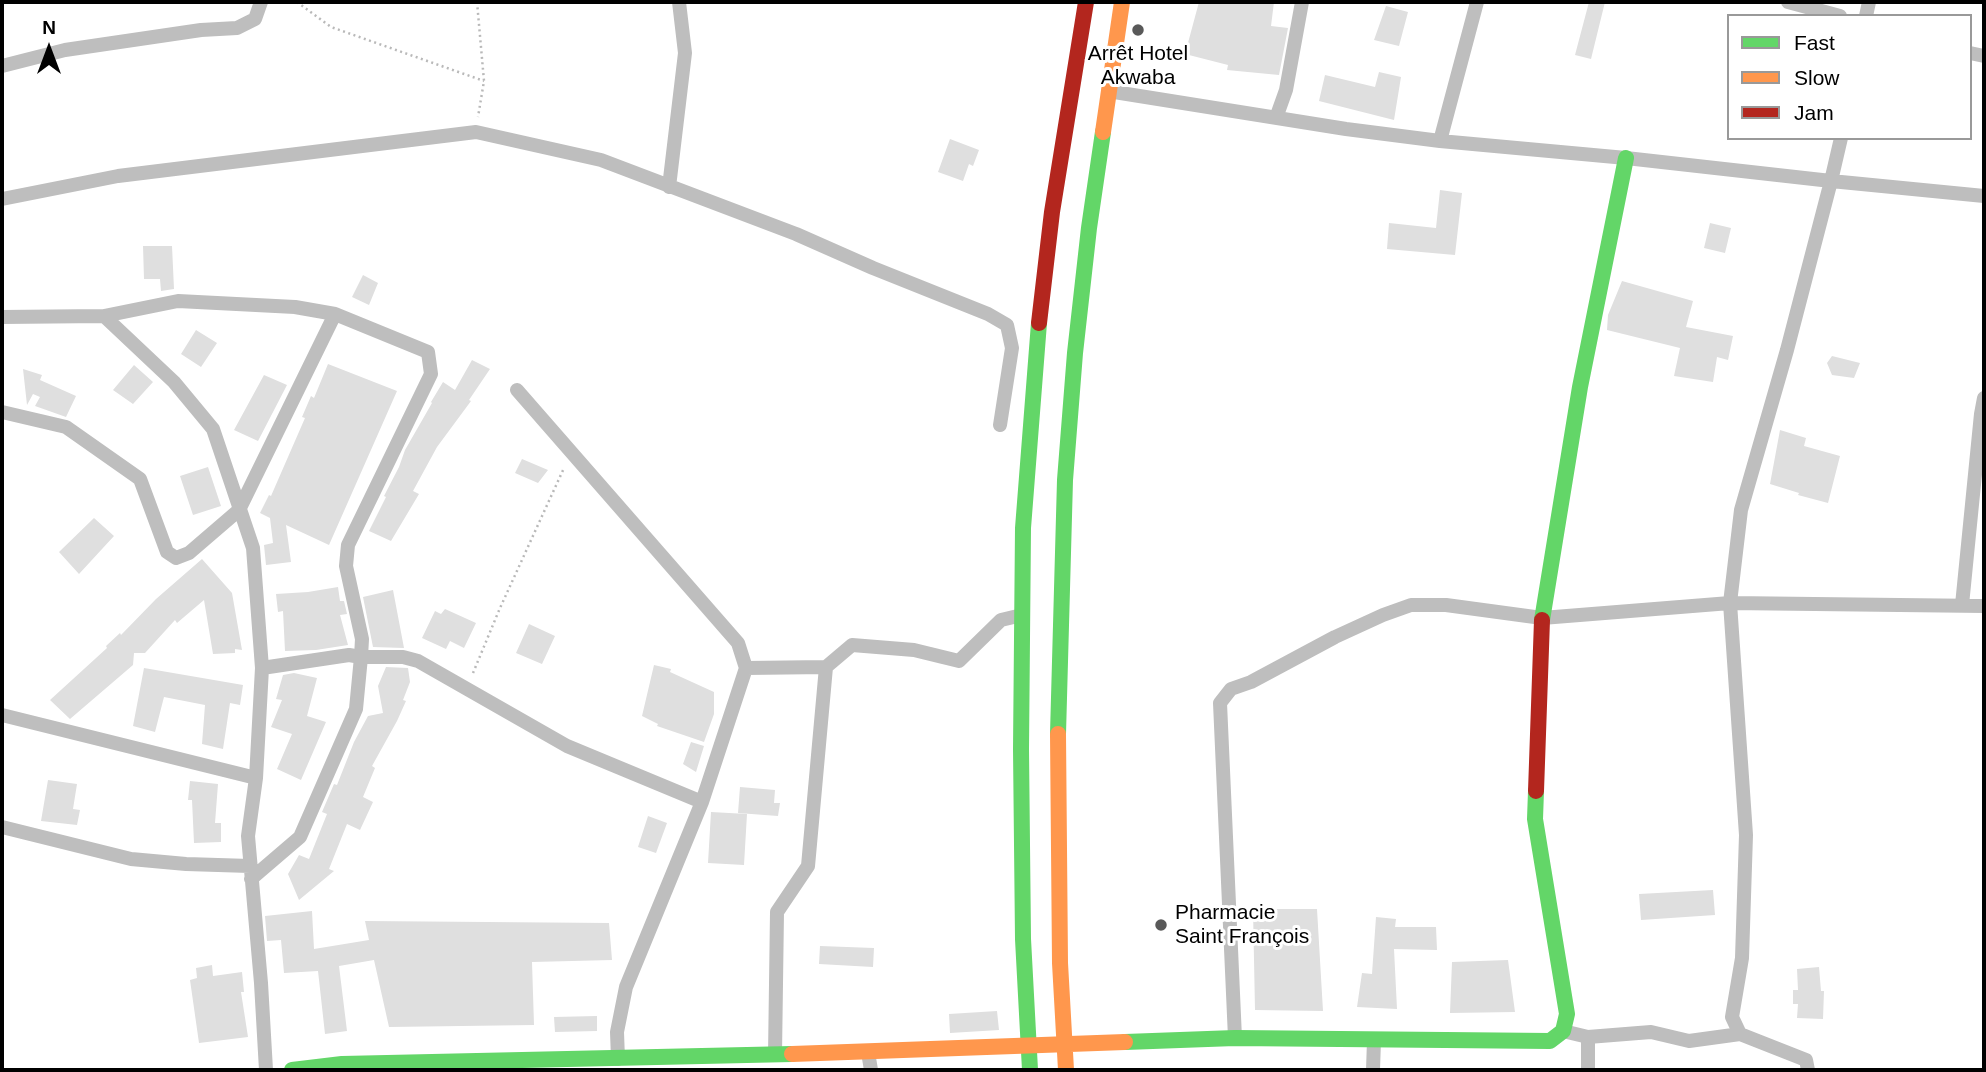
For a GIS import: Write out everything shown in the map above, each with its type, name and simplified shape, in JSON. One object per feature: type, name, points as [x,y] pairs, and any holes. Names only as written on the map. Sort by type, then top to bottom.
[{"type":"street","points":[[2,66],[65,50],[201,30],[237,28],[255,19],[261,2]]},
{"type":"street","points":[[669,187],[685,53],[679,2]]},
{"type":"street","points":[[1030,1070],[1023,939],[1023,528],[1035,359],[1052,212],[1086,2]]},
{"type":"street","points":[[1066,1070],[1060,963],[1057,767],[1065,480],[1075,353],[1122,2]]},
{"type":"street","points":[[1276,118],[1286,90],[1302,2]]},
{"type":"street","points":[[1440,141],[1477,2]]},
{"type":"street","points":[[1788,2],[1833,14]]},
{"type":"street","points":[[1108,91],[1440,141],[1984,196]]},
{"type":"street","points":[[2,199],[118,176],[476,132],[601,160],[796,234],[988,314],[1007,325],[1012,348],[1000,425]]},
{"type":"street","points":[[1740,1034],[1732,1017],[1742,958],[1746,835],[1730,603],[1741,510],[1787,350],[1841,140]]},
{"type":"street","points":[[292,1070],[342,1064],[547,1065],[618,1059],[714,1064],[775,1055],[1235,1038],[1550,1041],[1563,1031],[1567,1014],[1535,819],[1542,618],[1580,387],[1626,158]]},
{"type":"street","points":[[2,317],[104,316],[178,301],[295,307],[335,314],[428,352],[431,374],[348,545],[346,566],[362,639],[356,709],[300,837],[250,873],[131,859],[2,827]]},
{"type":"street","points":[[2,412],[66,427],[140,480],[167,552],[176,558],[189,553],[239,510],[335,314]]},
{"type":"street","points":[[104,316],[174,382],[213,429],[253,548],[262,668],[256,778],[248,836],[266,1070]]},
{"type":"street","points":[[517,390],[738,643],[746,668],[702,802],[626,987],[617,1032],[618,1059]]},
{"type":"street","points":[[1962,605],[1984,398]]},
{"type":"street","points":[[1235,1038],[1220,703],[1231,688],[1251,682],[1359,626],[1411,605],[1446,605],[1542,618],[1730,603],[1984,606]]},
{"type":"street","points":[[746,668],[826,667],[852,645],[914,650],[959,661],[1001,620],[1021,615]]},
{"type":"street","points":[[262,668],[349,655],[403,657],[418,661],[567,746],[702,802]]},
{"type":"street","points":[[775,1055],[776,912],[808,866],[826,667]]},
{"type":"street","points":[[2,715],[256,778]]},
{"type":"street","points":[[1563,1031],[1588,1037],[1651,1032],[1689,1041],[1740,1034],[1806,1060],[1808,1070]]},
{"type":"street","points":[[1588,1037],[1588,1070]]},
{"type":"street","points":[[1373,1070],[1374,1040]]},
{"type":"street","points":[[868,1052],[871,1070]]},
{"type":"path","points":[[297,2],[331,27],[484,80]]},
{"type":"path","points":[[476,132],[484,80],[477,2]]},
{"type":"path","points":[[466,689],[510,584],[571,452]]},
{"type":"building","points":[[1199,2],[1274,2],[1271,26],[1288,28],[1279,75],[1227,70],[1228,65],[1185,54]]},
{"type":"building","points":[[1589,2],[1605,2],[1591,59],[1575,55]]},
{"type":"building","points":[[1386,6],[1408,12],[1399,46],[1374,40]]},
{"type":"building","points":[[1379,72],[1401,77],[1394,120],[1319,101],[1325,75],[1375,87]]},
{"type":"building","points":[[950,139],[979,150],[973,166],[969,164],[963,181],[938,172]]},
{"type":"building","points":[[1440,190],[1462,193],[1455,255],[1387,249],[1389,223],[1436,228]]},
{"type":"building","points":[[1710,223],[1731,228],[1725,253],[1704,248]]},
{"type":"building","points":[[143,246],[172,246],[174,289],[161,291],[160,279],[144,279]]},
{"type":"building","points":[[363,275],[378,283],[369,305],[352,297]]},
{"type":"building","points":[[1622,281],[1693,301],[1686,327],[1733,336],[1728,360],[1717,357],[1713,382],[1674,376],[1680,348],[1607,330],[1608,315]]},
{"type":"building","points":[[196,330],[217,343],[201,367],[181,354]]},
{"type":"building","points":[[1832,356],[1860,363],[1854,378],[1832,375],[1827,363]]},
{"type":"building","points":[[472,360],[490,369],[469,400],[471,401],[437,447],[413,491],[419,494],[391,541],[369,531],[405,450],[443,382],[455,390]]},
{"type":"building","points":[[328,364],[397,391],[329,545],[286,525],[291,562],[266,565],[264,545],[273,543],[270,518],[260,513],[269,495],[271,496],[305,418],[302,417],[311,396],[314,398]]},
{"type":"building","points":[[134,365],[153,382],[133,404],[113,390]]},
{"type":"building","points":[[23,369],[42,375],[40,380],[76,396],[66,417],[35,406],[40,397],[33,394],[27,405]]},
{"type":"building","points":[[264,375],[287,385],[258,441],[234,430]]},
{"type":"building","points":[[1780,430],[1806,438],[1804,446],[1840,456],[1828,503],[1770,484]]},
{"type":"building","points":[[522,459],[548,470],[538,483],[515,473]]},
{"type":"building","points":[[208,467],[221,506],[193,515],[180,476]]},
{"type":"building","points":[[94,518],[114,536],[79,574],[59,552]]},
{"type":"building","points":[[202,559],[232,593],[242,650],[213,654],[204,600],[177,623],[175,620],[145,653],[134,653],[133,665],[70,719],[50,700]]},
{"type":"building","points":[[338,587],[340,601],[344,601],[347,614],[340,615],[348,645],[285,651],[283,611],[278,612],[276,594]]},
{"type":"building","points":[[393,590],[404,648],[373,647],[363,597]]},
{"type":"building","points":[[445,609],[476,623],[464,648],[450,641],[446,649],[422,638],[435,611],[441,614]]},
{"type":"building","points":[[529,624],[555,636],[542,664],[516,653]]},
{"type":"building","points":[[654,665],[671,669],[670,672],[714,692],[714,714],[704,742],[657,726],[658,724],[642,716]]},
{"type":"building","points":[[386,667],[408,668],[410,682],[403,700],[406,701],[397,721],[372,766],[375,768],[363,797],[373,802],[360,830],[347,824],[329,869],[334,871],[299,900],[288,874],[299,855],[309,859],[327,814],[322,812],[368,716],[383,713],[378,686]]},
{"type":"building","points":[[144,668],[243,685],[240,705],[230,703],[223,749],[202,744],[205,705],[164,697],[155,732],[133,726]]},
{"type":"building","points":[[294,673],[317,678],[307,716],[326,722],[301,780],[277,769],[292,734],[271,727],[282,700],[276,699],[283,675]]},
{"type":"building","points":[[691,742],[704,746],[696,772],[683,764]]},
{"type":"building","points":[[48,780],[77,784],[73,809],[80,810],[77,825],[41,821]]},
{"type":"building","points":[[190,781],[218,784],[215,823],[221,823],[221,842],[194,843],[192,800],[188,800]]},
{"type":"building","points":[[740,787],[775,790],[774,803],[780,803],[778,816],[738,813]]},
{"type":"building","points":[[711,812],[747,814],[744,865],[708,863]]},
{"type":"building","points":[[648,816],[667,823],[656,853],[638,847]]},
{"type":"building","points":[[1713,890],[1715,915],[1641,920],[1639,894]]},
{"type":"building","points":[[1253,909],[1317,909],[1323,1011],[1255,1010]]},
{"type":"building","points":[[312,911],[314,949],[369,940],[365,921],[609,923],[612,960],[532,962],[534,1025],[389,1027],[374,960],[339,966],[347,1031],[325,1034],[318,971],[284,973],[281,940],[267,941],[265,916]]},
{"type":"building","points":[[1376,917],[1396,919],[1395,927],[1436,927],[1437,950],[1394,949],[1397,1009],[1357,1007],[1362,973],[1372,974]]},
{"type":"building","points":[[820,946],[874,948],[873,967],[819,964]]},
{"type":"building","points":[[1508,960],[1515,1012],[1450,1013],[1452,962]]},
{"type":"building","points":[[212,965],[213,976],[242,972],[244,992],[241,992],[248,1037],[199,1043],[190,980],[197,978],[196,968]]},
{"type":"building","points":[[1819,967],[1821,991],[1824,991],[1823,1019],[1797,1018],[1798,1004],[1793,1004],[1793,990],[1798,990],[1797,969]]},
{"type":"building","points":[[997,1011],[999,1030],[950,1033],[949,1014]]},
{"type":"building","points":[[597,1016],[597,1031],[555,1032],[554,1017]]},
{"type":"traffic: fast","points":[[1058,734],[1065,480],[1075,353],[1103,132]]},
{"type":"traffic: fast","points":[[1542,620],[1580,387],[1626,158]]},
{"type":"traffic: fast","points":[[1030,1070],[1023,939],[1023,528],[1039,323]]},
{"type":"traffic: fast","points":[[1125,1042],[1235,1038],[1550,1041],[1563,1031],[1567,1014],[1535,819],[1536,791]]},
{"type":"traffic: fast","points":[[292,1070],[342,1064],[792,1054]]},
{"type":"traffic: slow","points":[[1103,132],[1122,2]]},
{"type":"traffic: slow","points":[[1058,734],[1060,963],[1066,1070]]},
{"type":"traffic: slow","points":[[792,1054],[1125,1042]]},
{"type":"traffic: jam","points":[[1039,323],[1052,212],[1086,2]]},
{"type":"traffic: jam","points":[[1536,791],[1542,620]]},
{"type":"place","name":"Arrêt Hotel Akwaba","points":[[1138,30]]},
{"type":"place","name":"Pharmacie Saint François","points":[[1161,925]]}]
